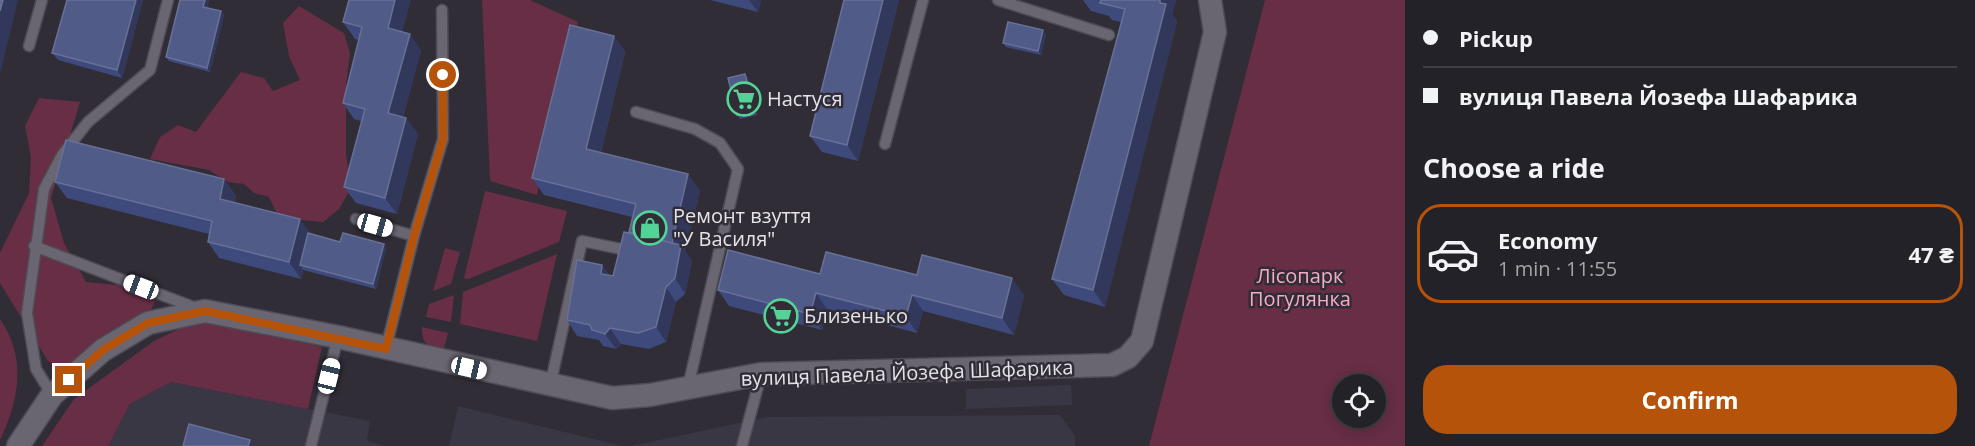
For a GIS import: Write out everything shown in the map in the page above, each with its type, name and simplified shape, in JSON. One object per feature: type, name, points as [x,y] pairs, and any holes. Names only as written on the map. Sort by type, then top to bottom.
[{"type":"street","name":"вулиця Павела Йозефа Шафарика","points":[[18,446],[52,395],[103,350],[148,323],[205,311],[338,337],[612,398],[688,388],[761,374],[1112,365],[1128,357],[1142,341],[1215,32],[1210,0]]},
{"type":"lane","points":[[29,46],[42,0]]},
{"type":"lane","points":[[52,395],[36,369],[27,313],[34,246],[44,189],[62,154],[88,122],[150,70],[168,0]]},
{"type":"lane","points":[[885,144],[923,0]]},
{"type":"lane","points":[[998,0],[1109,35]]},
{"type":"lane","points":[[386,349],[414,236],[443,139],[442,10]]},
{"type":"lane","points":[[636,112],[695,129],[720,143],[738,170],[688,388]]},
{"type":"lane","points":[[356,219],[414,236]]},
{"type":"lane","points":[[550,386],[582,241],[621,249]]},
{"type":"lane","points":[[34,246],[205,311]]},
{"type":"lane","points":[[311,446],[338,337]]},
{"type":"lane","points":[[742,446],[761,374]]},
{"type":"shaded area","points":[[171,382],[370,421],[367,441],[386,446],[108,446],[130,404]]},
{"type":"shaded area","points":[[1071,385],[1072,405],[966,409],[966,389]]},
{"type":"shaded area","points":[[458,406],[622,446],[449,446]]},
{"type":"shaded area","points":[[1060,415],[1075,436],[1075,446],[631,446],[768,417]]},
{"type":"green space","points":[[482,0],[530,0],[578,22],[537,195],[490,181]]},
{"type":"green space","name":"Лісопарк Погулянка","points":[[1265,0],[1405,0],[1405,446],[1149,446]]},
{"type":"green space","points":[[299,6],[344,33],[350,53],[346,85],[346,154],[351,188],[339,209],[323,222],[279,218],[269,197],[254,193],[244,184],[228,182],[209,170],[150,159],[160,137],[178,125],[196,132],[241,72],[264,78],[273,91],[300,80],[289,56],[283,23]]},
{"type":"green space","points":[[39,98],[80,102],[51,198],[64,243],[86,282],[127,286],[157,297],[147,318],[86,380],[48,361],[0,283],[0,253],[29,193],[31,157],[25,126]]},
{"type":"green space","points":[[485,191],[567,211],[559,242],[468,279],[464,278]]},
{"type":"green space","points":[[445,248],[460,252],[451,284],[433,291]]},
{"type":"green space","points":[[557,254],[537,341],[460,324],[463,292]]},
{"type":"green space","points":[[454,295],[451,322],[426,317],[429,304]]},
{"type":"green space","points":[[0,319],[9,334],[14,349],[17,379],[12,410],[0,440]]},
{"type":"green space","points":[[211,322],[322,347],[308,409],[171,382],[130,404],[108,446],[42,446],[74,399],[154,341],[181,328]]},
{"type":"green space","points":[[422,327],[448,333],[443,352],[427,344],[423,337]]},
{"type":"building","points":[[67,0],[136,0],[117,70],[52,53]]},
{"type":"building","points":[[180,0],[205,0],[203,7],[221,11],[207,68],[166,57]]},
{"type":"building","points":[[349,0],[395,0],[388,28],[410,34],[388,113],[406,118],[385,198],[344,187],[365,109],[343,103],[362,27],[343,22]]},
{"type":"building","points":[[844,0],[883,0],[847,145],[810,136]]},
{"type":"building","points":[[1101,0],[1160,0],[1160,3],[1166,4],[1093,290],[1052,279],[1125,9],[1100,3]]},
{"type":"building","points":[[1008,22],[1043,30],[1038,51],[1003,43]]},
{"type":"building","points":[[570,25],[614,36],[586,149],[688,174],[672,243],[629,232],[636,204],[532,178]]},
{"type":"building","name":"Настуся","points":[[745,74],[754,111],[737,115],[728,78]]},
{"type":"building","points":[[66,140],[224,179],[220,199],[300,219],[289,262],[208,242],[212,221],[55,182]]},
{"type":"building","points":[[624,232],[681,245],[675,278],[666,287],[656,327],[638,333],[610,328],[605,334],[592,330],[590,325],[567,320],[577,260],[602,265],[601,274],[613,276]]},
{"type":"building","points":[[308,233],[340,242],[343,233],[384,244],[373,284],[300,265]]},
{"type":"building","points":[[728,250],[820,274],[826,252],[917,275],[922,255],[1012,278],[1002,318],[912,295],[906,316],[816,293],[810,314],[718,290]]},
{"type":"building","points":[[189,424],[250,440],[248,446],[183,446]]},
{"type":"place","name":"Настуся","points":[[744,99]]},
{"type":"place","name":"Ремонт взуття \"У Василя\"","points":[[650,228]]},
{"type":"place","name":"Близенько","points":[[781,316]]},
{"type":"route","points":[[69,380],[103,350],[148,323],[205,311],[338,337],[386,349],[414,236],[443,139],[443,75]]}]
